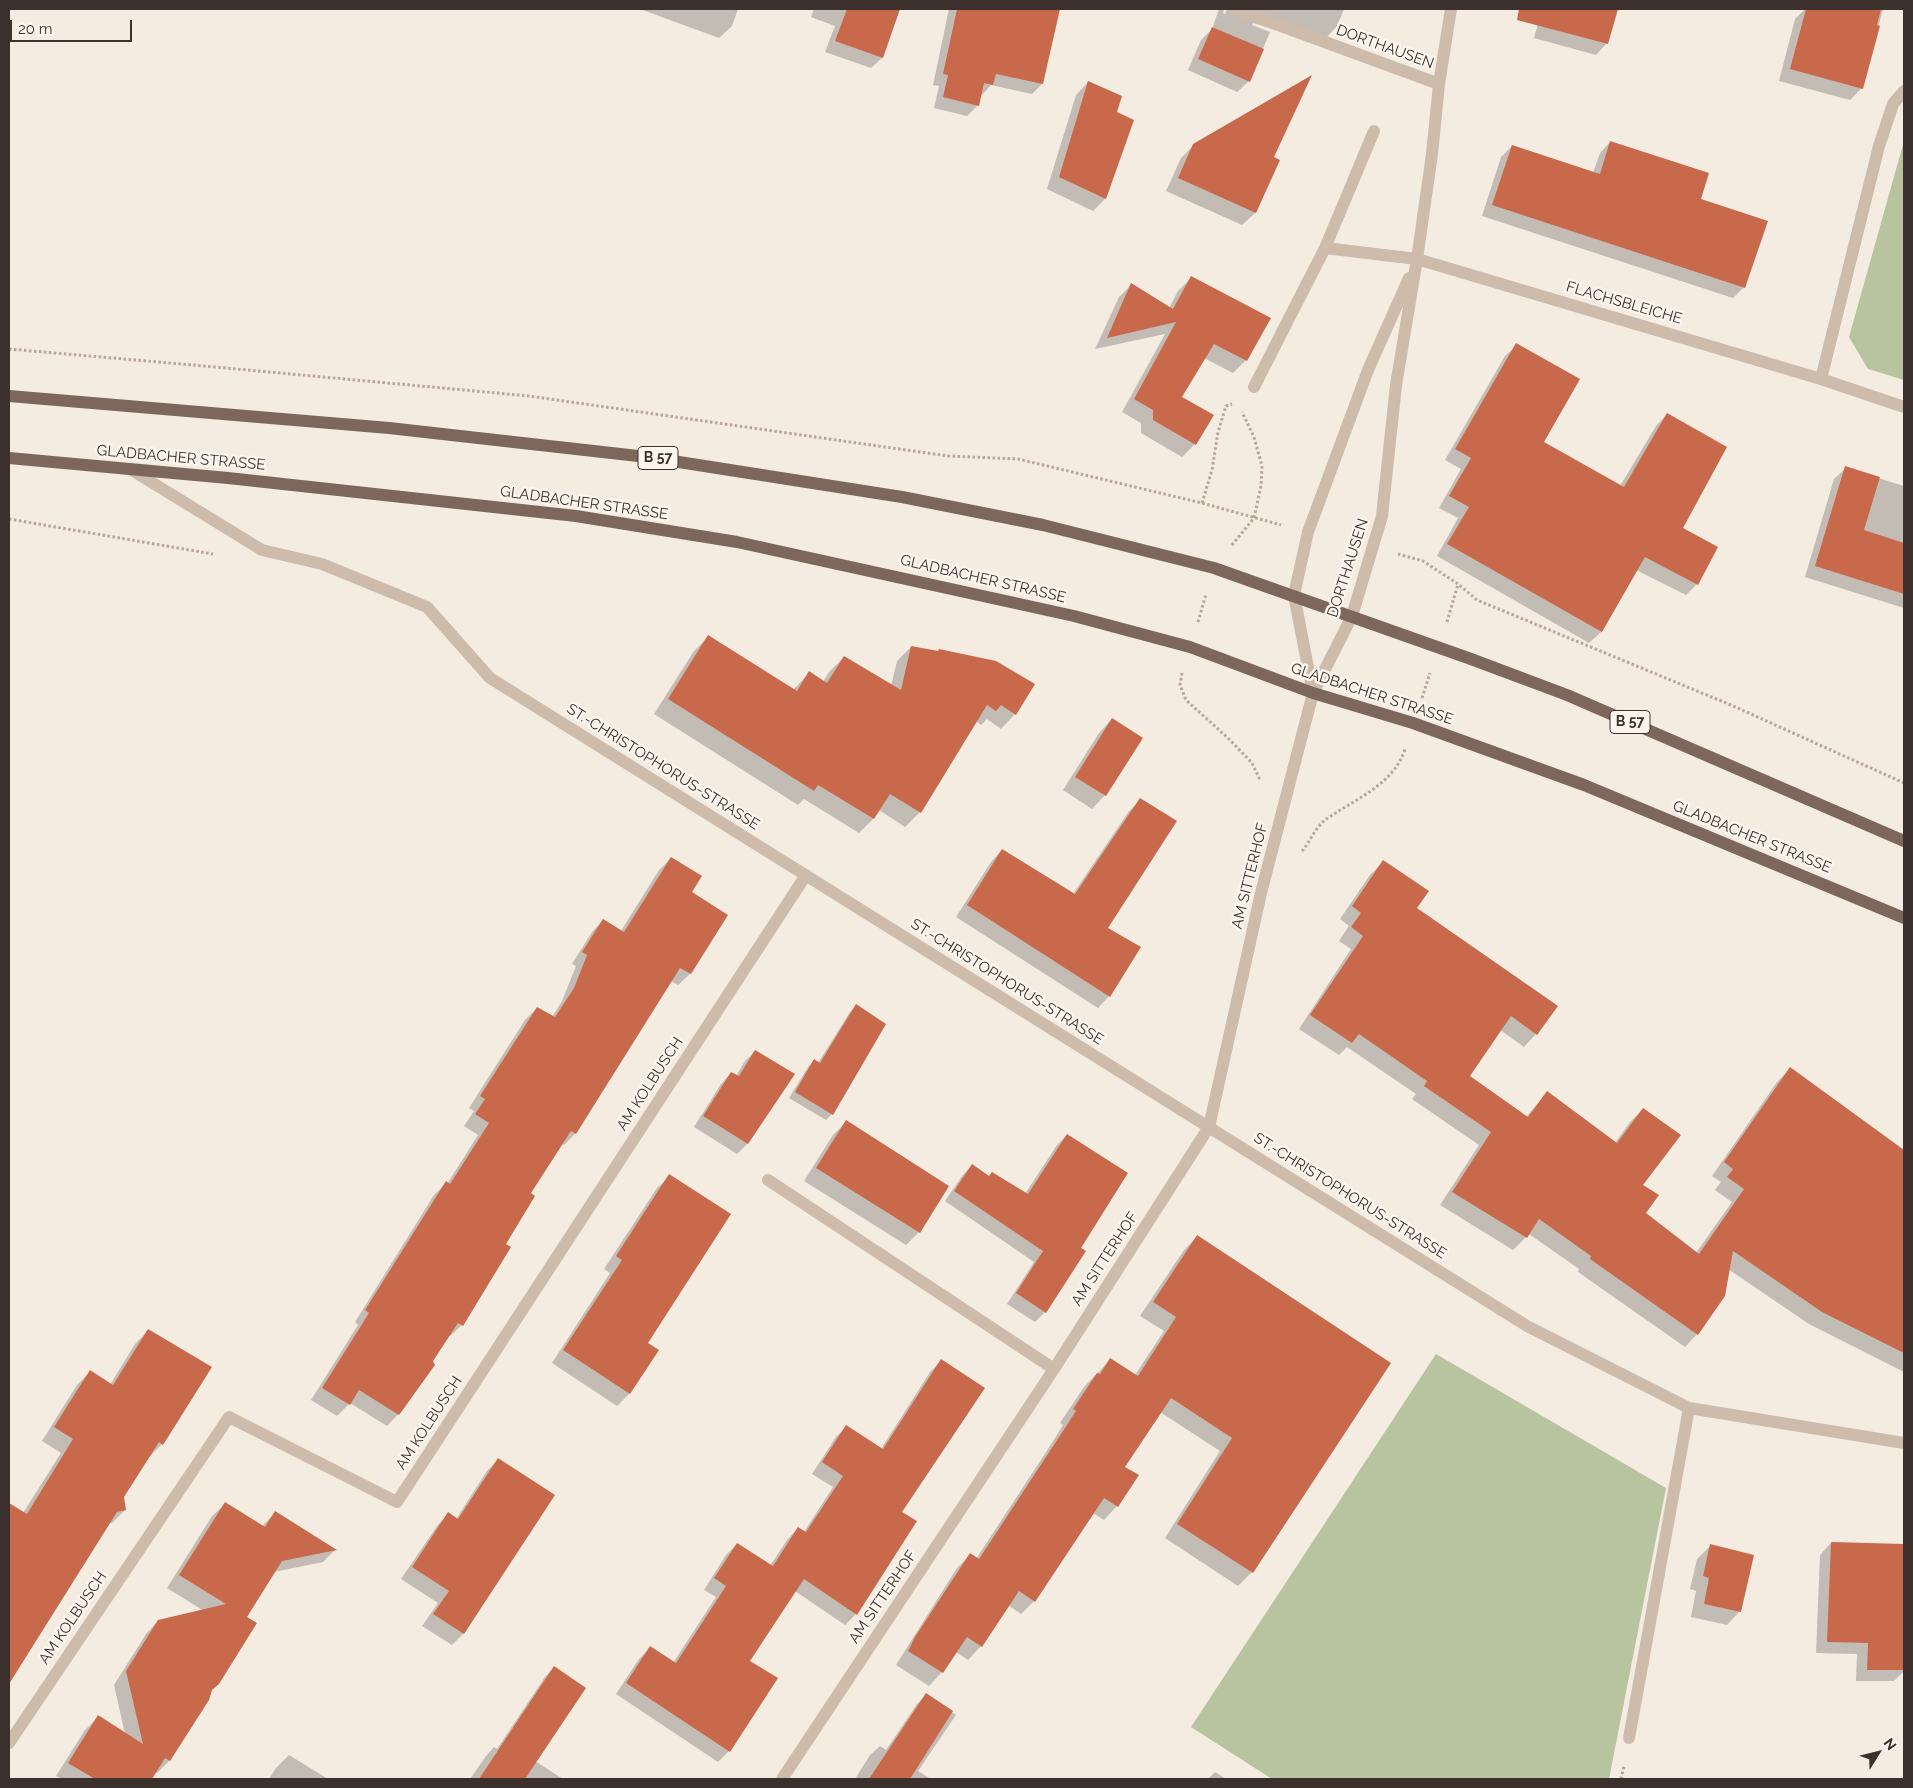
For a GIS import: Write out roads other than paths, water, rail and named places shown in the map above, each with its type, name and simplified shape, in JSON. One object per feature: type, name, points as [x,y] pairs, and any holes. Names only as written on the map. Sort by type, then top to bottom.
[{"type":"main road","name":"B 57","points":[[9,396],[389,428],[647,456],[902,497],[1043,525],[1214,568],[1352,616],[1567,695],[1904,841]]},
{"type":"main road","name":"GLADBACHER STRASSE","points":[[9,458],[237,479],[576,516],[737,542],[1074,616],[1190,647],[1313,693],[1413,724],[1584,784],[1904,918]]},
{"type":"street","name":"DORTHAUSEN","points":[[1235,9],[1439,84]]},
{"type":"street","name":"DORTHAUSEN","points":[[1313,693],[1352,616],[1382,516],[1396,385],[1417,259],[1432,154],[1439,84],[1451,9]]},
{"type":"street","points":[[1821,379],[1879,146],[1893,104],[1904,90]]},
{"type":"street","points":[[1254,387],[1325,248],[1374,131]]},
{"type":"street","points":[[1325,248],[1417,259]]},
{"type":"street","name":"DORTHAUSEN","points":[[1313,693],[1294,595],[1308,532],[1368,370],[1417,259]]},
{"type":"street","name":"FLACHSBLEICHE","points":[[1417,259],[1821,379],[1904,407]]},
{"type":"street","name":"ST.-CHRISTOPHORUS-STRASSE","points":[[130,469],[262,550],[322,564],[427,607],[490,678],[1527,1326],[1688,1408],[1904,1443]]},
{"type":"street","name":"AM SITTERHOF","points":[[782,1779],[1054,1369],[1209,1127],[1261,893],[1313,693]]},
{"type":"street","name":"AM KOLBUSCH","points":[[9,1743],[228,1417],[397,1502],[806,875]]},
{"type":"street","points":[[768,1180],[1054,1369]]},
{"type":"street","points":[[1629,1738],[1688,1408]]}]
